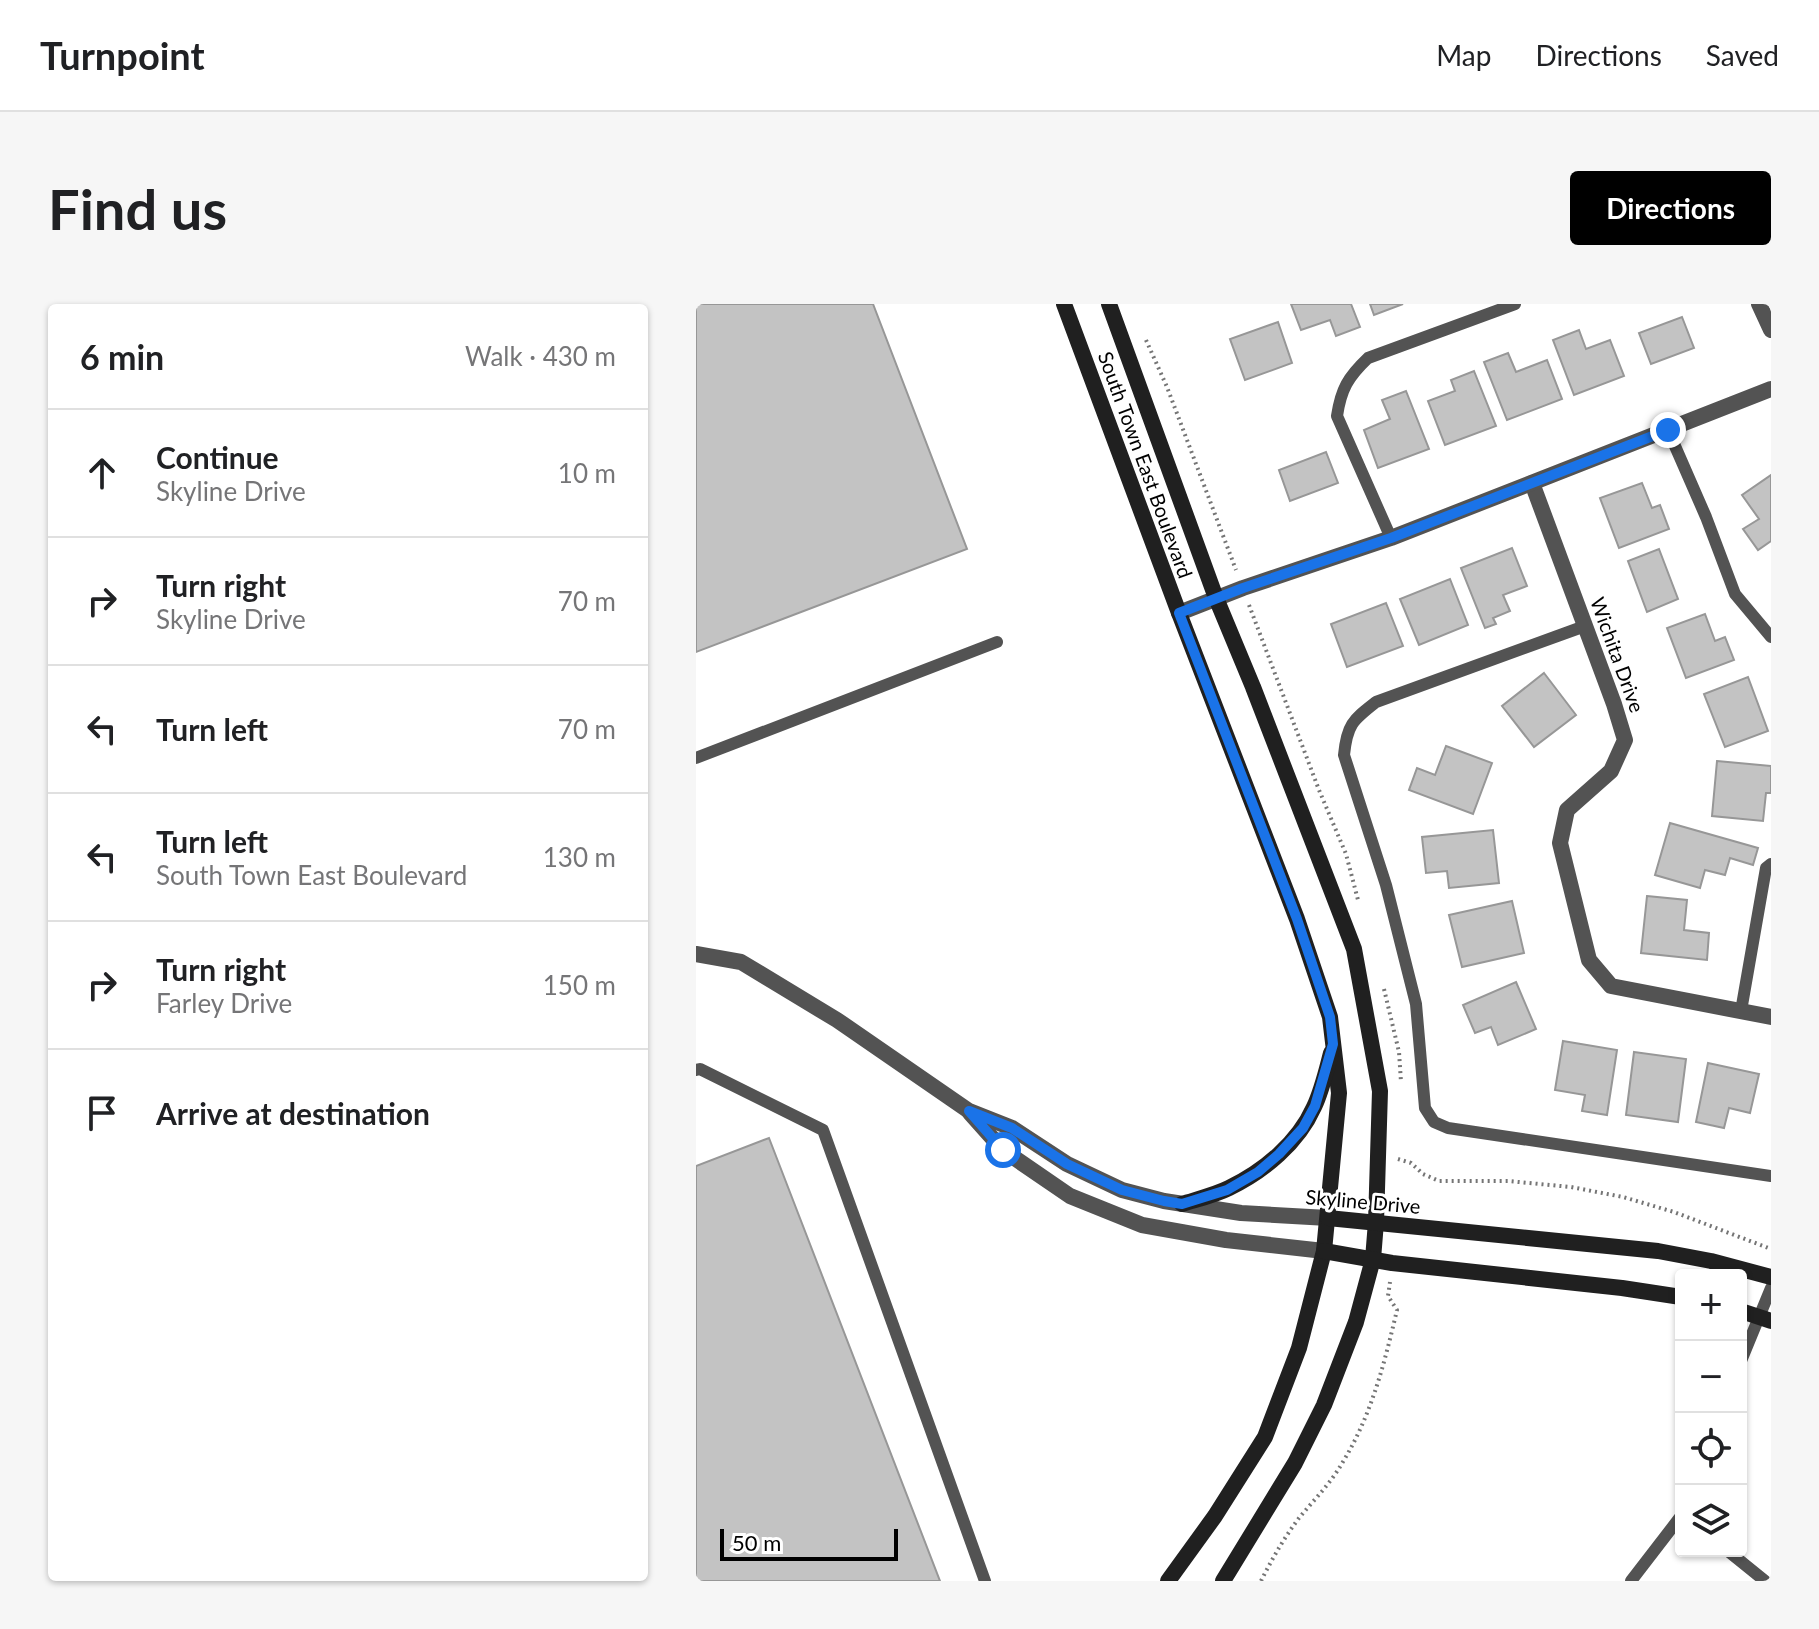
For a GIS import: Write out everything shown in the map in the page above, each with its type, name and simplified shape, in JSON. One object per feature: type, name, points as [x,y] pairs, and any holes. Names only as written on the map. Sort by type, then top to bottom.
[{"type":"main road","name":"South Town East Boulevard","points":[[1064,304],[1297,919],[1330,1017],[1339,1093],[1324,1251],[1299,1348],[1265,1437],[1215,1516],[1168,1581]]},
{"type":"main road","name":"South Town East Boulevard","points":[[1109,304],[1216,598],[1354,949],[1380,1091],[1373,1259],[1356,1322],[1324,1405],[1295,1463],[1223,1581]]},
{"type":"main road","points":[[1182,1204],[1227,1190],[1258,1172],[1279,1154],[1303,1128],[1315,1106],[1333,1044]]},
{"type":"main road","name":"Skyline Drive","points":[[1328,1218],[1658,1251],[1771,1277]]},
{"type":"main road","name":"Skyline Drive","points":[[1324,1251],[1392,1263],[1675,1296]]},
{"type":"street","points":[[1759,304],[1771,330]]},
{"type":"street","points":[[1179,613],[1391,538],[1771,389]]},
{"type":"street","name":"Wichita Drive","points":[[1532,483],[1625,740],[1611,771],[1567,810],[1560,843],[1589,960],[1611,986],[1771,1017]]},
{"type":"street","name":"Skyline Drive","points":[[696,954],[741,962],[837,1020],[969,1111],[1012,1128],[1067,1164],[1122,1190],[1164,1201],[1241,1213],[1328,1218]]},
{"type":"street","name":"Skyline Drive","points":[[969,1111],[1003,1150],[1070,1196],[1142,1225],[1226,1240],[1324,1251]]},
{"type":"lane","points":[[1391,538],[1337,416],[1340,395],[1354,371],[1368,358],[1515,304]]},
{"type":"lane","points":[[1668,430],[1735,594],[1771,637]]},
{"type":"lane","points":[[1585,626],[1376,702],[1354,719],[1345,738],[1344,755],[1386,885],[1416,1004],[1425,1108],[1434,1122],[1448,1128],[1771,1176]]},
{"type":"lane","points":[[696,758],[997,642]]},
{"type":"lane","points":[[1741,1011],[1766,868],[1771,864]]},
{"type":"lane","points":[[696,1070],[700,1069],[823,1130],[985,1581]]},
{"type":"lane","points":[[1747,1350],[1765,1318],[1771,1288]]},
{"type":"lane","points":[[1631,1581],[1675,1524]]},
{"type":"lane","points":[[1735,1557],[1765,1581]]},
{"type":"path","points":[[1261,1581],[1275,1552],[1340,1468],[1370,1408],[1397,1310],[1388,1296]]},
{"type":"building","points":[[696,304],[873,304],[967,549],[696,652]]},
{"type":"building","points":[[1291,304],[1351,304],[1360,327],[1336,336],[1330,320],[1301,330]]},
{"type":"building","points":[[1370,304],[1403,304],[1374,315]]},
{"type":"building","points":[[1682,317],[1694,348],[1651,364],[1639,333]]},
{"type":"building","points":[[1278,322],[1292,363],[1245,380],[1230,339]]},
{"type":"building","points":[[1579,330],[1586,349],[1610,340],[1624,376],[1574,395],[1553,340]]},
{"type":"building","points":[[1508,353],[1516,372],[1547,360],[1562,399],[1507,420],[1484,362]]},
{"type":"building","points":[[1474,371],[1496,426],[1445,445],[1428,401],[1455,391],[1451,380]]},
{"type":"building","points":[[1406,391],[1429,449],[1378,468],[1364,430],[1390,419],[1382,400]]},
{"type":"building","points":[[1326,452],[1338,483],[1290,501],[1279,470]]},
{"type":"building","points":[[1771,475],[1771,541],[1758,550],[1743,529],[1759,519],[1742,495]]},
{"type":"building","points":[[1642,483],[1652,508],[1660,505],[1669,529],[1619,548],[1600,498]]},
{"type":"building","points":[[1512,548],[1527,586],[1503,595],[1510,611],[1493,618],[1496,624],[1485,628],[1461,568]]},
{"type":"building","points":[[1659,549],[1678,599],[1647,612],[1628,561]]},
{"type":"building","points":[[1450,579],[1468,625],[1419,645],[1400,599]]},
{"type":"building","points":[[1386,603],[1403,646],[1347,667],[1331,624]]},
{"type":"building","points":[[1705,614],[1715,641],[1725,637],[1734,660],[1686,678],[1667,628]]},
{"type":"building","points":[[1544,673],[1576,715],[1534,747],[1502,706]]},
{"type":"building","points":[[1748,677],[1768,731],[1725,747],[1704,694]]},
{"type":"building","points":[[1446,746],[1492,763],[1473,814],[1409,790],[1417,768],[1435,775]]},
{"type":"building","points":[[1717,761],[1771,766],[1771,793],[1766,793],[1763,821],[1712,816]]},
{"type":"building","points":[[1670,823],[1758,848],[1753,865],[1730,858],[1725,875],[1705,870],[1700,888],[1655,875]]},
{"type":"building","points":[[1493,830],[1499,883],[1449,888],[1447,871],[1426,873],[1422,837]]},
{"type":"building","points":[[1647,896],[1687,900],[1684,930],[1709,933],[1707,960],[1641,953]]},
{"type":"building","points":[[1512,901],[1524,953],[1462,967],[1449,915]]},
{"type":"building","points":[[1516,982],[1536,1029],[1498,1045],[1491,1027],[1475,1033],[1463,1005]]},
{"type":"building","points":[[1563,1041],[1617,1050],[1607,1115],[1582,1111],[1585,1095],[1555,1090]]},
{"type":"building","points":[[1634,1052],[1686,1059],[1678,1122],[1626,1115]]},
{"type":"building","points":[[1708,1063],[1759,1074],[1750,1113],[1729,1108],[1724,1128],[1696,1122]]},
{"type":"building","points":[[769,1138],[940,1581],[696,1581],[696,1166]]},
{"type":"route","points":[[1003,1150],[969,1111],[1012,1128],[1067,1164],[1122,1190],[1182,1204],[1227,1190],[1258,1172],[1303,1128],[1322,1085],[1333,1044],[1330,1017],[1297,919],[1179,613],[1391,538],[1668,430]]}]
